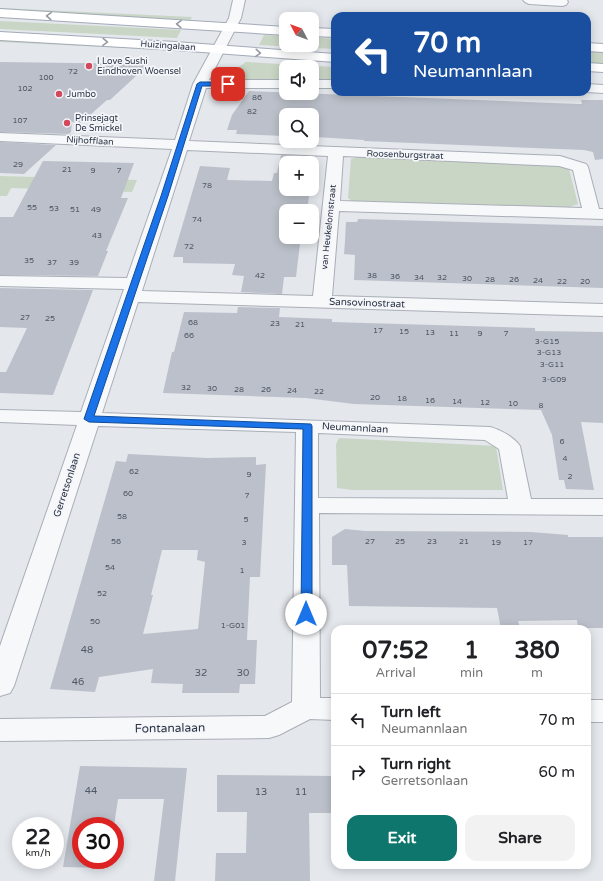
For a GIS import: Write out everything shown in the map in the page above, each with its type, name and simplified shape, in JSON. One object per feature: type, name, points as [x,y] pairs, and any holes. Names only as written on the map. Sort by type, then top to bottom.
[{"type":"main road","points":[[0,13],[279,31]]},
{"type":"main road","points":[[319,33],[331,34]]},
{"type":"main road","name":"Huizingalaan","points":[[0,36],[331,58]]},
{"type":"main road","points":[[591,47],[603,48]]},
{"type":"main road","points":[[591,67],[603,68]]},
{"type":"street","points":[[529,0],[562,2]]},
{"type":"street","points":[[200,84],[200,58],[205,49],[238,10],[239,1]]},
{"type":"street","points":[[200,84],[219,50],[224,27]]},
{"type":"street","points":[[200,84],[279,84]]},
{"type":"street","name":"Gerretsonlaan","points":[[0,686],[200,84]]},
{"type":"street","points":[[319,84],[331,84]]},
{"type":"street","points":[[591,88],[603,89]]},
{"type":"street","name":"Nijhofflaan","points":[[0,137],[180,146]]},
{"type":"street","name":"Roosenburgstraat","points":[[180,146],[560,161],[580,167],[598,214],[331,206]]},
{"type":"street","name":"van Heukelomstraat","points":[[322,302],[336,152]]},
{"type":"street","points":[[0,281],[132,290]]},
{"type":"street","name":"Sansovinostraat","points":[[132,290],[322,302],[603,310]]},
{"type":"street","name":"Neumannlaan","points":[[0,416],[308,426],[490,434],[509,446],[521,506]]},
{"type":"street","points":[[306,708],[308,426]]},
{"type":"street","points":[[307,505],[603,507]]},
{"type":"street","name":"Fontanalaan","points":[[0,730],[269,727],[306,708],[331,709]]},
{"type":"street","points":[[591,711],[603,711]]},
{"type":"green space","points":[[0,8],[192,17],[190,20],[0,12]]},
{"type":"green space","points":[[0,21],[181,30],[177,38],[0,29]]},
{"type":"green space","points":[[264,35],[279,36],[279,46],[259,45]]},
{"type":"green space","points":[[319,38],[331,39],[331,49],[319,48]]},
{"type":"green space","points":[[0,40],[169,50],[0,42]]},
{"type":"green space","points":[[591,51],[603,51],[603,64],[591,64]]},
{"type":"green space","points":[[246,62],[279,64],[279,81],[223,81],[221,79]]},
{"type":"green space","points":[[319,66],[331,67],[331,81],[319,81]]},
{"type":"green space","points":[[357,157],[562,166],[569,169],[578,204],[569,207],[352,201],[348,198],[351,159]]},
{"type":"green space","points":[[0,176],[137,180],[132,192],[11,188],[7,196],[0,196]]},
{"type":"green space","points":[[339,438],[496,446],[503,490],[352,490],[337,488],[336,444]]},
{"type":"building","points":[[0,62],[149,64],[110,100],[107,100],[81,123],[72,122],[71,132],[69,134],[0,132]]},
{"type":"building","points":[[249,91],[279,92],[279,100],[319,100],[319,94],[331,94],[331,96],[375,96],[577,104],[582,104],[581,100],[603,100],[603,159],[595,160],[593,152],[584,150],[364,141],[319,137],[319,108],[279,108],[279,136],[236,134],[237,130],[227,130],[232,115]]},
{"type":"building","points":[[0,142],[56,145],[24,174],[0,173]]},
{"type":"building","points":[[43,161],[134,163],[121,198],[128,198],[106,251],[108,251],[98,276],[0,275],[0,217],[13,217]]},
{"type":"building","points":[[279,164],[279,196],[309,196],[308,204],[279,204],[279,244],[300,244],[296,277],[284,277],[282,294],[241,292],[244,276],[232,275],[235,264],[183,263],[183,257],[173,257],[200,166],[230,168],[227,180],[272,181],[274,173],[277,173]]},
{"type":"building","points":[[358,219],[603,226],[603,288],[354,280],[355,255],[344,254],[346,222],[357,222]]},
{"type":"building","points":[[0,288],[93,290],[53,395],[0,393],[0,372],[6,372],[27,328],[0,327]]},
{"type":"building","points":[[238,307],[280,308],[279,317],[332,319],[332,322],[535,328],[535,331],[603,332],[603,423],[581,422],[594,490],[566,489],[564,480],[559,480],[552,435],[541,410],[354,404],[306,398],[163,393],[172,352],[174,352],[184,312],[237,313]]},
{"type":"building","points":[[128,454],[208,458],[256,457],[256,465],[266,464],[260,577],[250,577],[247,640],[257,640],[255,684],[240,684],[239,693],[182,693],[183,684],[151,683],[153,669],[99,677],[95,692],[50,689],[116,461],[126,462]],"holes":[[[162,550],[198,550],[197,560],[205,562],[198,629],[143,634]]]},
{"type":"building","points":[[345,529],[365,531],[531,532],[568,535],[568,537],[603,537],[603,628],[591,628],[591,625],[578,625],[577,620],[518,621],[519,625],[500,625],[497,608],[349,606],[347,565],[332,565],[332,537]]},
{"type":"building","points":[[80,766],[187,768],[175,881],[154,881],[164,799],[118,799],[115,817],[72,817],[72,867],[64,867]]},
{"type":"building","points":[[217,775],[331,776],[331,813],[309,813],[310,881],[215,881],[216,853],[246,853],[247,812],[217,812]]},
{"type":"place","name":"I Love Sushi Eindhoven Woensel","points":[[89,66]]},
{"type":"place","name":"Jumbo","points":[[59,94]]},
{"type":"place","name":"Prinsejagt De Smickel","points":[[67,123]]},
{"type":"route","points":[[228,84],[200,84],[89,419],[308,426],[306,614]]}]
